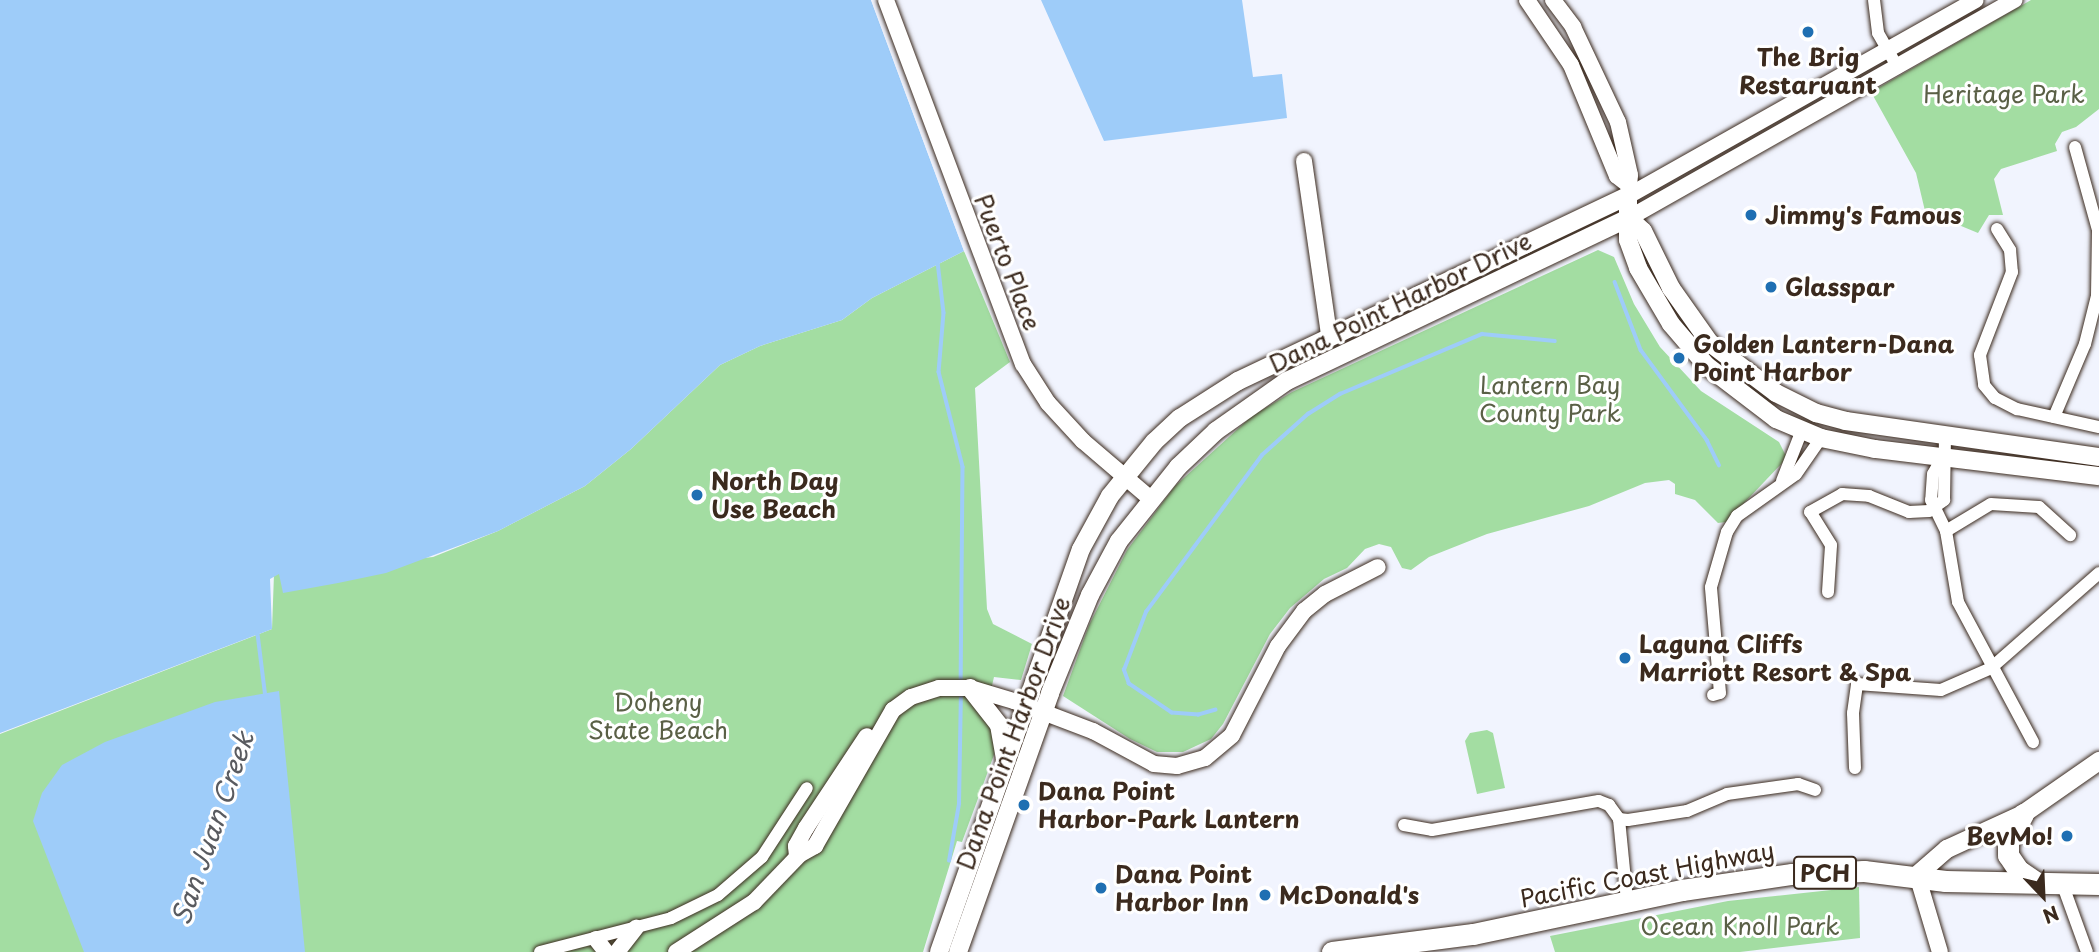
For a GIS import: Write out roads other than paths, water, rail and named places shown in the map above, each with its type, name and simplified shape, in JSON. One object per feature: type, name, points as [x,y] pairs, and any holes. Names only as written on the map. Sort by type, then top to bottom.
[{"type":"highway","points":[[2023,814],[2008,842],[2008,855],[2018,870],[2037,883]]},
{"type":"highway","name":"Pacific Coast Highway","points":[[1332,952],[1381,949],[1473,934],[1627,901],[1792,874],[1917,875],[1945,881],[2099,884]]},
{"type":"main road","name":"Dana Point Harbor Drive","points":[[939,952],[1080,549],[1124,476],[1154,442],[1206,399],[1329,335],[1627,190]]},
{"type":"main road","points":[[1627,190],[1628,240],[1655,298],[1690,346],[1738,393],[1776,419],[1821,438],[1942,458],[2099,476]]},
{"type":"main road","name":"Dana Point Harbor Drive","points":[[958,952],[1044,712],[1098,580],[1119,541],[1151,499],[1224,425],[1287,381],[1338,354],[1629,218]]},
{"type":"main road","points":[[1629,218],[1643,231],[1671,288],[1710,343],[1776,393],[1816,413],[1945,438],[2099,457]]},
{"type":"main road","points":[[1329,335],[1338,354]]},
{"type":"main road","points":[[1738,393],[1776,393]]},
{"type":"main road","points":[[970,688],[999,725],[1005,761]]},
{"type":"main road","points":[[1917,875],[1947,849],[2023,814],[2099,761]]},
{"type":"street","name":"Puerto Place","points":[[886,0],[1023,364],[1048,403],[1083,442],[1151,499]]},
{"type":"street","points":[[1527,0],[1573,69],[1617,176],[1627,190]]},
{"type":"street","points":[[1553,0],[1590,62],[1618,122],[1630,175],[1627,190]]},
{"type":"street","points":[[1874,0],[1878,33],[1898,68]]},
{"type":"street","name":"Dana Point Harbor Drive","points":[[1627,190],[1976,0]]},
{"type":"street","name":"Dana Point Harbor Drive","points":[[1629,218],[2015,0]]},
{"type":"street","points":[[1573,69],[1590,62]]},
{"type":"street","points":[[2054,417],[2085,344],[2097,296],[2098,230],[2092,194],[2075,147]]},
{"type":"street","points":[[1304,161],[1329,335]]},
{"type":"street","points":[[1997,229],[2010,250],[2012,272],[1980,355],[1984,385],[2006,404],[2099,427]]},
{"type":"street","points":[[1782,481],[1802,429]]},
{"type":"street","points":[[1713,695],[1720,693],[1710,587],[1717,556],[1737,516],[1782,481],[1796,474],[1821,438]]},
{"type":"street","points":[[1828,592],[1831,545],[1810,512],[1842,494],[1869,496],[1919,513],[1944,499],[1946,474],[1942,458],[1945,438]]},
{"type":"street","points":[[1934,503],[1946,531],[1958,603],[2033,742]]},
{"type":"street","points":[[1946,531],[1991,504],[2039,507],[2070,536]]},
{"type":"street","points":[[797,856],[796,846],[806,828],[878,725],[902,703],[922,693],[947,687],[970,688],[1044,712],[1093,731],[1148,762],[1169,766],[1201,760],[1232,735],[1278,646],[1304,611],[1325,594],[1378,567]]},
{"type":"street","points":[[1855,768],[1853,713],[1857,684],[1941,690],[1991,668],[2099,573]]},
{"type":"street","points":[[676,952],[754,902],[806,848],[841,796],[878,725]]},
{"type":"street","points":[[1619,819],[1687,811],[1727,794],[1798,784],[1815,790]]},
{"type":"street","points":[[540,952],[601,946],[636,928],[701,905],[740,878],[782,829],[807,788]]},
{"type":"street","points":[[1404,825],[1432,830],[1599,801],[1609,805],[1619,819],[1627,901]]},
{"type":"street","points":[[1917,875],[1940,952]]},
{"type":"street","points":[[2062,883],[2087,952]]},
{"type":"street","points":[[617,952],[636,928]]},
{"type":"water","points":[[0,0],[871,0],[964,251],[872,298],[842,320],[760,346],[720,365],[631,449],[585,486],[498,531],[386,573],[338,583],[283,593],[279,574],[270,579],[272,629],[0,733]]},
{"type":"water","points":[[1041,0],[1242,0],[1253,77],[1282,74],[1287,118],[1104,141]]},
{"type":"water","points":[[279,691],[305,952],[84,952],[33,821],[42,793],[62,765],[105,742],[215,702]]},
{"type":"waterway","points":[[938,262],[944,313],[939,372],[963,467],[961,682]]},
{"type":"waterway","points":[[1615,282],[1641,350],[1707,440],[1719,465]]},
{"type":"waterway","points":[[1216,710],[1199,715],[1172,713],[1129,684],[1124,670],[1146,612],[1262,455],[1308,414],[1340,394],[1482,334],[1555,341]]},
{"type":"waterway","name":"San Juan Creek","points":[[258,634],[266,698]]},
{"type":"waterway","points":[[949,861],[959,804],[961,693]]},
{"type":"place","name":"The Brig Restaruant","points":[[1808,32]]},
{"type":"place","name":"Jimmy's Famous","points":[[1751,215]]},
{"type":"place","name":"Glasspar","points":[[1771,287]]},
{"type":"place","name":"Golden Lantern-Dana Point Harbor","points":[[1679,358]]},
{"type":"place","name":"North Day Use Beach","points":[[697,495]]},
{"type":"place","name":"Laguna Cliffs Marriott Resort & Spa","points":[[1625,658]]},
{"type":"place","name":"Dana Point Harbor-Park Lantern","points":[[1024,805]]},
{"type":"place","name":"BevMo!","points":[[2067,836]]},
{"type":"place","name":"Dana Point Harbor Inn","points":[[1101,888]]},
{"type":"place","name":"McDonald's","points":[[1265,895]]},
{"type":"park label","name":"Heritage Park","points":[[2004,94]]},
{"type":"park label","name":"Lantern Bay County Park","points":[[1550,399]]},
{"type":"park label","name":"Doheny State Beach","points":[[658,716]]},
{"type":"park label","name":"Ocean Knoll Park","points":[[1740,926]]}]
